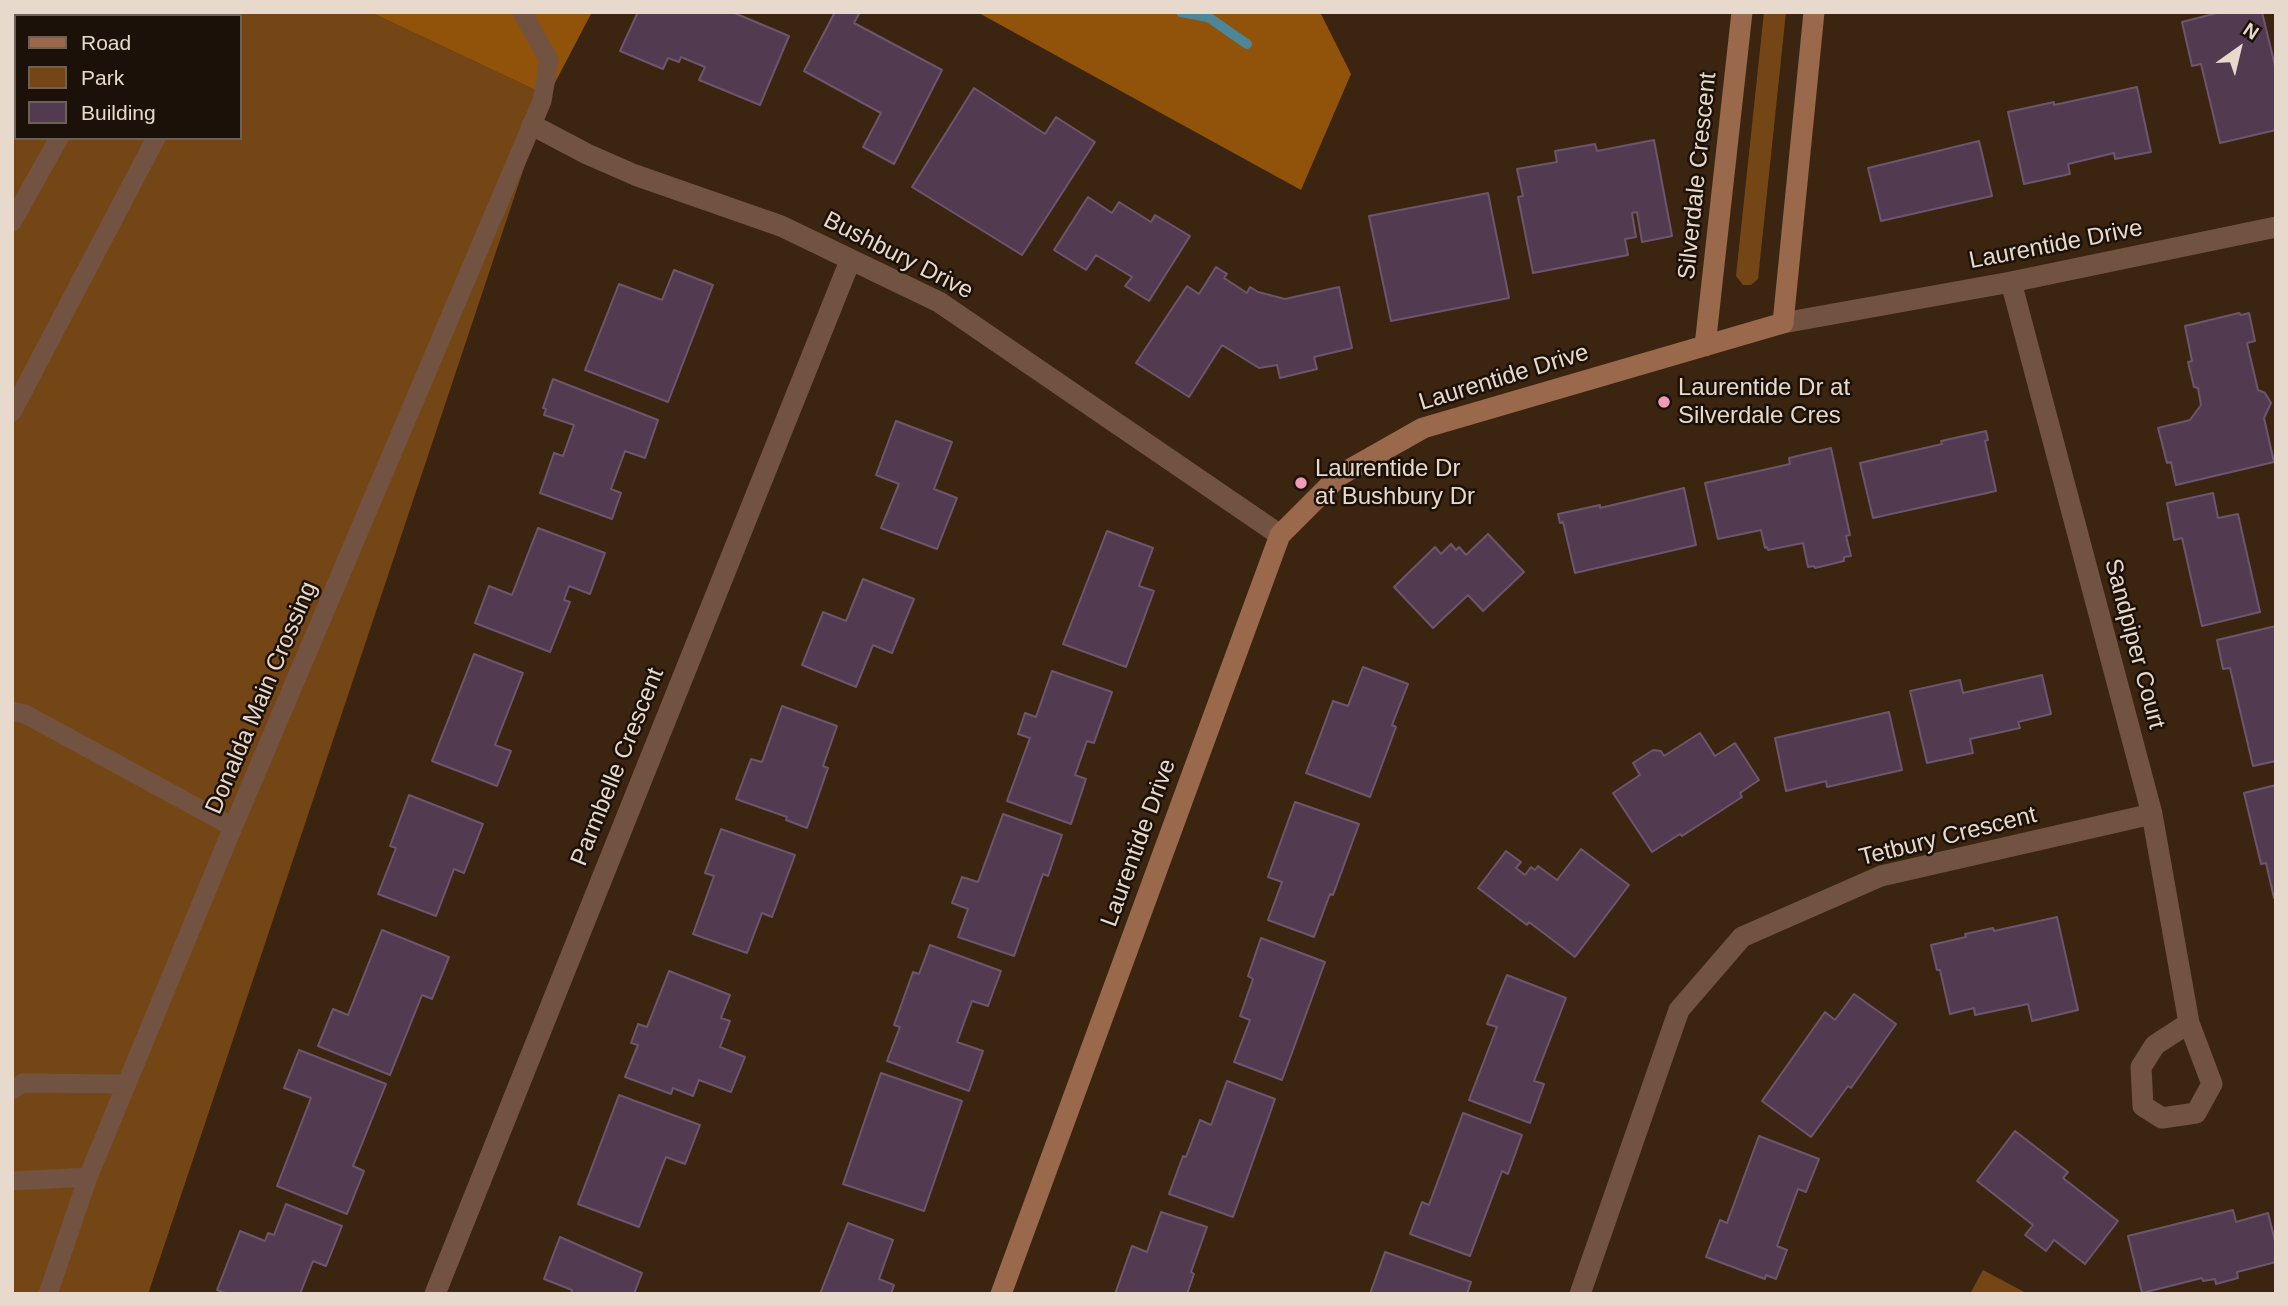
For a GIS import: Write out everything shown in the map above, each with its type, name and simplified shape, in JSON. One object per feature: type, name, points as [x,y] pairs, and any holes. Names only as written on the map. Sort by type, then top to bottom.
[{"type":"street","name":"Silverdale Crescent","points":[[1705,346],[1742,12]]},
{"type":"street","points":[[1783,323],[1814,12]]},
{"type":"street","name":"Bushbury Drive","points":[[532,125],[635,175],[781,226],[939,302],[1280,535]]},
{"type":"street","name":"Laurentide Drive","points":[[1001,1294],[1280,535],[1340,475],[1423,428],[1783,323],[2011,282],[2276,227]]},
{"type":"street","name":"Parmbelle Crescent","points":[[435,1294],[850,261]]},
{"type":"street","name":"Sandpiper Court","points":[[2011,282],[2152,814],[2189,1023]]},
{"type":"street","name":"Tetbury Crescent","points":[[1580,1294],[1679,1010],[1742,937],[1881,876],[2152,814]]},
{"type":"lane","name":"Donalda Main Crossing","points":[[48,1294],[89,1177],[233,827],[542,102],[549,60],[522,12]]},
{"type":"lane","points":[[12,222],[58,140]]},
{"type":"lane","points":[[12,412],[155,140]]},
{"type":"lane","points":[[12,711],[25,714],[233,827]]},
{"type":"lane","points":[[12,1090],[23,1083],[127,1084]]},
{"type":"lane","points":[[12,1181],[89,1177]]},
{"type":"green space","points":[[370,12],[548,96],[148,1294],[12,1294],[12,102],[14,99],[14,140],[242,140],[242,14],[60,14]]},
{"type":"green space","points":[[1764,12],[1786,12],[1758,279],[1751,285],[1743,285],[1736,276]]},
{"type":"green space","points":[[1983,1270],[2028,1294],[1970,1294]]},
{"type":"shaded area","points":[[370,12],[592,12],[548,96]]},
{"type":"shaded area","points":[[977,12],[1320,12],[1351,74],[1301,190]]},
{"type":"building","points":[[638,12],[732,12],[789,36],[760,105],[699,80],[705,67],[681,57],[679,62],[668,58],[663,69],[620,51]]},
{"type":"building","points":[[835,12],[860,12],[854,23],[942,70],[894,164],[863,147],[881,113],[804,71]]},
{"type":"building","points":[[2221,12],[2262,12],[2276,70],[2276,130],[2220,143],[2201,64],[2192,66],[2182,22]]},
{"type":"building","points":[[2137,87],[2151,152],[2115,159],[2114,153],[2068,164],[2070,174],[2024,184],[2008,112]]},
{"type":"building","points":[[974,88],[1045,134],[1056,117],[1095,142],[1022,255],[912,187]]},
{"type":"building","points":[[1654,140],[1672,236],[1642,242],[1637,212],[1632,213],[1636,237],[1625,239],[1628,255],[1533,273],[1518,197],[1523,196],[1517,169],[1557,162],[1555,151],[1595,144],[1597,151]]},
{"type":"building","points":[[1979,141],[1992,196],[1881,221],[1868,168]]},
{"type":"building","points":[[1488,193],[1509,298],[1391,321],[1369,216]]},
{"type":"building","points":[[1088,197],[1112,213],[1119,202],[1151,222],[1155,215],[1190,236],[1149,301],[1125,286],[1132,277],[1096,255],[1086,270],[1054,250]]},
{"type":"building","points":[[1216,267],[1227,274],[1224,278],[1247,293],[1250,287],[1258,292],[1285,299],[1339,287],[1352,348],[1314,357],[1317,369],[1280,378],[1277,365],[1259,368],[1222,345],[1189,397],[1136,363],[1187,286],[1199,294]]},
{"type":"building","points":[[674,270],[713,285],[668,402],[585,370],[619,284],[662,300]]},
{"type":"building","points":[[2249,313],[2255,341],[2247,343],[2258,390],[2265,393],[2271,403],[2264,418],[2274,462],[2176,485],[2171,462],[2167,463],[2158,428],[2190,420],[2201,405],[2188,362],[2192,361],[2185,326]]},
{"type":"building","points":[[553,379],[658,420],[645,458],[625,451],[611,489],[621,493],[612,519],[540,493],[554,453],[563,456],[574,425],[544,415],[546,409],[543,408]]},
{"type":"building","points":[[896,421],[952,442],[934,489],[957,498],[937,549],[881,528],[899,484],[876,475]]},
{"type":"building","points":[[1986,431],[1988,440],[1985,441],[1996,491],[1873,518],[1860,463]]},
{"type":"building","points":[[1831,448],[1850,535],[1846,536],[1851,556],[1844,557],[1844,561],[1815,568],[1808,567],[1803,543],[1768,550],[1765,548],[1761,530],[1718,539],[1705,483],[1790,464],[1789,458]]},
{"type":"building","points":[[1684,488],[1696,545],[1575,573],[1563,522],[1560,523],[1558,514],[1600,505],[1600,508]]},
{"type":"building","points":[[2213,493],[2218,518],[2238,514],[2260,612],[2202,626],[2182,538],[2174,540],[2167,503]]},
{"type":"building","points":[[538,528],[605,553],[590,594],[569,586],[564,600],[570,602],[550,652],[475,623],[489,586],[512,595]]},
{"type":"building","points":[[1107,531],[1153,548],[1139,586],[1154,591],[1126,667],[1063,644]]},
{"type":"building","points":[[1488,534],[1524,572],[1483,611],[1468,595],[1433,628],[1394,587],[1435,547],[1441,554],[1451,544],[1456,550],[1459,547],[1466,555]]},
{"type":"building","points":[[863,579],[914,599],[892,653],[873,645],[856,687],[802,665],[823,612],[846,621]]},
{"type":"building","points":[[2276,626],[2276,761],[2253,766],[2230,668],[2223,669],[2217,640]]},
{"type":"building","points":[[474,654],[523,673],[495,745],[511,751],[497,786],[432,761]]},
{"type":"building","points":[[1363,667],[1408,684],[1392,725],[1396,727],[1370,797],[1306,773],[1333,701],[1348,706]]},
{"type":"building","points":[[1052,671],[1112,692],[1094,743],[1087,741],[1075,775],[1086,779],[1071,824],[1007,801],[1030,738],[1018,734],[1025,713],[1036,717]]},
{"type":"building","points":[[2042,675],[2051,714],[2018,722],[2020,728],[1970,739],[1973,753],[1927,763],[1910,691],[1960,680],[1963,693]]},
{"type":"building","points":[[782,706],[837,726],[823,766],[828,768],[807,828],[786,820],[787,817],[736,799],[751,759],[762,762]]},
{"type":"building","points":[[1889,712],[1902,770],[1827,787],[1826,781],[1786,791],[1775,738]]},
{"type":"building","points":[[1700,733],[1715,756],[1735,743],[1759,780],[1740,793],[1742,797],[1652,852],[1613,793],[1640,775],[1633,763],[1653,750],[1661,751],[1664,756]]},
{"type":"building","points":[[2276,785],[2274,898],[2266,863],[2261,864],[2244,793]]},
{"type":"building","points":[[409,795],[483,824],[464,873],[454,869],[436,916],[378,894],[396,848],[390,846]]},
{"type":"building","points":[[1295,802],[1359,824],[1333,895],[1330,894],[1314,937],[1268,920],[1282,882],[1268,877]]},
{"type":"building","points":[[1003,814],[1062,835],[1048,876],[1043,874],[1014,956],[958,937],[968,909],[952,903],[962,877],[978,882]]},
{"type":"building","points":[[721,829],[795,855],[772,917],[762,913],[747,953],[693,934],[714,876],[705,873]]},
{"type":"building","points":[[1581,849],[1629,885],[1575,957],[1478,888],[1506,851],[1521,862],[1516,868],[1525,875],[1531,867],[1535,870],[1538,866],[1557,880]]},
{"type":"building","points":[[2057,917],[2078,1010],[2032,1021],[2028,1004],[1975,1015],[1974,1008],[1950,1014],[1931,945],[1966,937],[1965,934],[1993,928],[1994,931]]},
{"type":"building","points":[[382,930],[449,957],[432,999],[422,995],[390,1075],[318,1046],[333,1009],[348,1015]]},
{"type":"building","points":[[1261,938],[1325,962],[1282,1080],[1234,1062],[1250,1020],[1240,1016],[1253,979],[1248,976]]},
{"type":"building","points":[[930,945],[1001,971],[988,1006],[972,1001],[957,1042],[983,1051],[969,1091],[887,1061],[900,1027],[894,1025],[913,972],[919,974]]},
{"type":"building","points":[[669,971],[730,995],[721,1018],[730,1021],[720,1047],[745,1057],[731,1092],[699,1080],[693,1096],[673,1088],[671,1094],[625,1077],[638,1045],[631,1043],[638,1024],[647,1027]]},
{"type":"building","points":[[1507,975],[1566,998],[1534,1081],[1544,1084],[1530,1123],[1469,1100],[1497,1027],[1487,1024]]},
{"type":"building","points":[[1854,994],[1896,1024],[1851,1088],[1848,1086],[1811,1137],[1762,1101],[1825,1012],[1835,1020]]},
{"type":"building","points":[[299,1050],[386,1084],[353,1166],[364,1171],[347,1214],[277,1186],[311,1098],[284,1088]]},
{"type":"building","points":[[881,1073],[962,1101],[924,1211],[843,1184]]},
{"type":"building","points":[[1227,1081],[1275,1099],[1233,1217],[1169,1194],[1200,1120],[1211,1125]]},
{"type":"building","points":[[619,1095],[700,1125],[685,1164],[666,1157],[639,1227],[578,1204]]},
{"type":"building","points":[[1463,1113],[1522,1135],[1508,1174],[1502,1171],[1470,1256],[1410,1234],[1422,1202],[1429,1205]]},
{"type":"building","points":[[2015,1131],[2068,1172],[2063,1178],[2118,1221],[2085,1264],[2054,1240],[2046,1251],[2025,1235],[2033,1225],[1977,1181]]},
{"type":"building","points":[[1759,1136],[1819,1159],[1806,1192],[1798,1189],[1777,1246],[1787,1250],[1776,1279],[1766,1275],[1765,1279],[1706,1257],[1720,1220],[1727,1223]]},
{"type":"building","points":[[286,1204],[342,1226],[326,1266],[313,1261],[300,1294],[228,1294],[217,1290],[240,1231],[265,1241],[268,1233],[274,1235]]},
{"type":"building","points":[[2233,1210],[2236,1222],[2268,1213],[2276,1245],[2276,1262],[2237,1272],[2238,1278],[2216,1284],[2215,1279],[2203,1281],[2202,1278],[2142,1293],[2128,1236]]},
{"type":"building","points":[[1161,1212],[1207,1227],[1191,1272],[1194,1274],[1187,1294],[1115,1294],[1132,1246],[1147,1252]]},
{"type":"building","points":[[848,1223],[893,1240],[879,1279],[894,1285],[891,1294],[820,1294]]},
{"type":"building","points":[[560,1237],[642,1273],[634,1294],[571,1294],[572,1290],[544,1279]]},
{"type":"building","points":[[1385,1252],[1471,1282],[1467,1294],[1370,1294]]},
{"type":"waterway","points":[[1181,12],[1208,17],[1247,44]]},
{"type":"place","name":"Laurentide Dr at Silverdale Cres","points":[[1664,402]]},
{"type":"place","name":"Laurentide Dr at Bushbury Dr","points":[[1301,483]]}]
